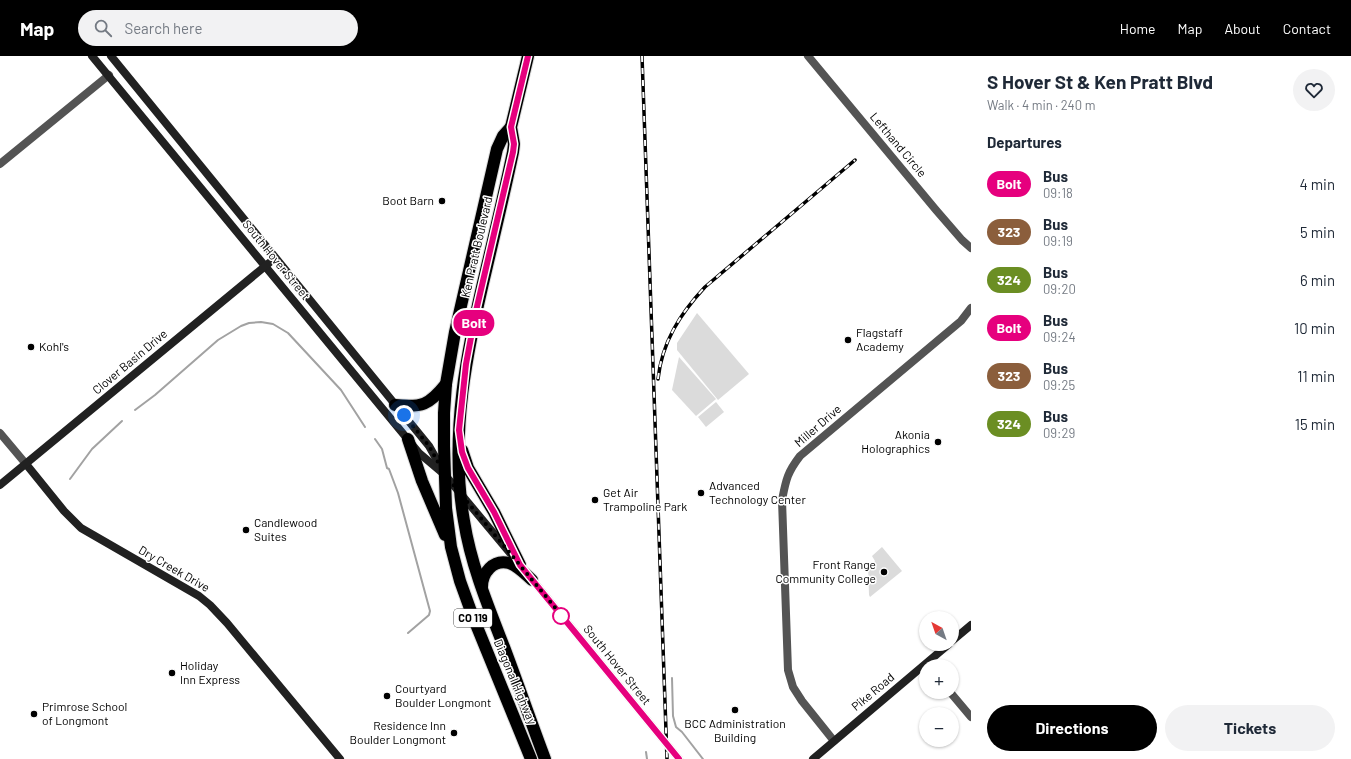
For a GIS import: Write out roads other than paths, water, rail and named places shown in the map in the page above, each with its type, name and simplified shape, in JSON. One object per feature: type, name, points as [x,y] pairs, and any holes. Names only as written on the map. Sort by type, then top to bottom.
[{"type":"highway","name":"Ken Pratt Boulevard","points":[[460,493],[458,454],[459,430],[463,387],[470,341],[513,152],[514,144],[511,127],[528,56]]},
{"type":"highway","name":"Ken Pratt Boulevard","points":[[445,475],[444,420],[446,384],[455,332],[497,149],[503,136],[511,127]]},
{"type":"highway","points":[[395,405],[414,407],[421,405],[431,400],[446,384]]},
{"type":"highway","points":[[459,430],[462,452],[468,468],[494,512],[520,565]]},
{"type":"highway","points":[[408,439],[432,505],[451,548]]},
{"type":"highway","name":"Diagonal Highway","points":[[445,475],[447,521],[451,548],[460,582],[531,759]]},
{"type":"highway","name":"Diagonal Highway","points":[[460,493],[469,547],[482,590],[545,759]]},
{"type":"highway","points":[[482,590],[484,575],[491,566],[498,563],[508,563],[517,567],[532,580]]},
{"type":"main road","name":"South Hover Street","points":[[92,56],[419,453],[445,475],[679,759]]},
{"type":"main road","name":"South Hover Street","points":[[111,56],[429,446],[445,475]]},
{"type":"main road","points":[[109,75],[119,66]]},
{"type":"main road","name":"Clover Basin Drive","points":[[0,485],[275,258]]},
{"type":"main road","name":"Dry Creek Drive","points":[[26,464],[64,511],[81,528],[199,596],[210,605],[227,623],[340,759]]},
{"type":"main road","points":[[959,635],[971,625]]},
{"type":"main road","name":"Pike Road","points":[[933,659],[942,651]]},
{"type":"main road","name":"Pike Road","points":[[813,759],[919,672]]},
{"type":"street","name":"Lefthand Circle","points":[[808,56],[936,210],[962,240],[971,248]]},
{"type":"street","points":[[0,164],[109,75]]},
{"type":"street","name":"Miller Drive","points":[[834,741],[802,701],[793,687],[788,670],[782,500],[785,481],[800,456],[955,326],[971,308]]},
{"type":"street","name":"Dry Creek Drive","points":[[0,433],[26,464]]},
{"type":"street","points":[[956,699],[971,717]]},
{"type":"waterway","points":[[135,410],[155,395],[218,340],[241,326],[249,323],[261,322],[273,324],[288,333],[341,390],[365,427]]},
{"type":"waterway","points":[[70,479],[92,449],[122,421]]},
{"type":"waterway","points":[[375,439],[382,449],[387,468],[389,469],[398,493],[430,611],[429,615],[408,633]]},
{"type":"waterway","points":[[672,678],[673,716],[676,727],[682,732],[703,759]]},
{"type":"waterway","points":[[646,752],[647,759]]},
{"type":"railway","points":[[642,56],[667,759]]},
{"type":"railway","points":[[658,379],[660,366],[668,341],[680,318],[696,297],[705,287],[855,160]]},
{"type":"place","name":"Boot Barn","points":[[442,201]]},
{"type":"place","name":"Flagstaff Academy","points":[[848,340]]},
{"type":"place","name":"Kohl's","points":[[31,347]]},
{"type":"place","name":"Akonia Holographics","points":[[938,442]]},
{"type":"place","name":"Advanced Technology Center","points":[[701,493]]},
{"type":"place","name":"Get Air Trampoline Park","points":[[595,500]]},
{"type":"place","name":"Candlewood Suites","points":[[246,530]]},
{"type":"place","name":"Front Range Community College","points":[[884,572]]},
{"type":"place","name":"Holiday Inn Express","points":[[172,673]]},
{"type":"place","name":"Courtyard Boulder Longmont","points":[[387,696]]},
{"type":"place","name":"BCC Administration Building","points":[[735,710]]},
{"type":"place","name":"Primrose School of Longmont","points":[[34,714]]},
{"type":"place","name":"Residence Inn Boulder Longmont","points":[[454,733]]}]
